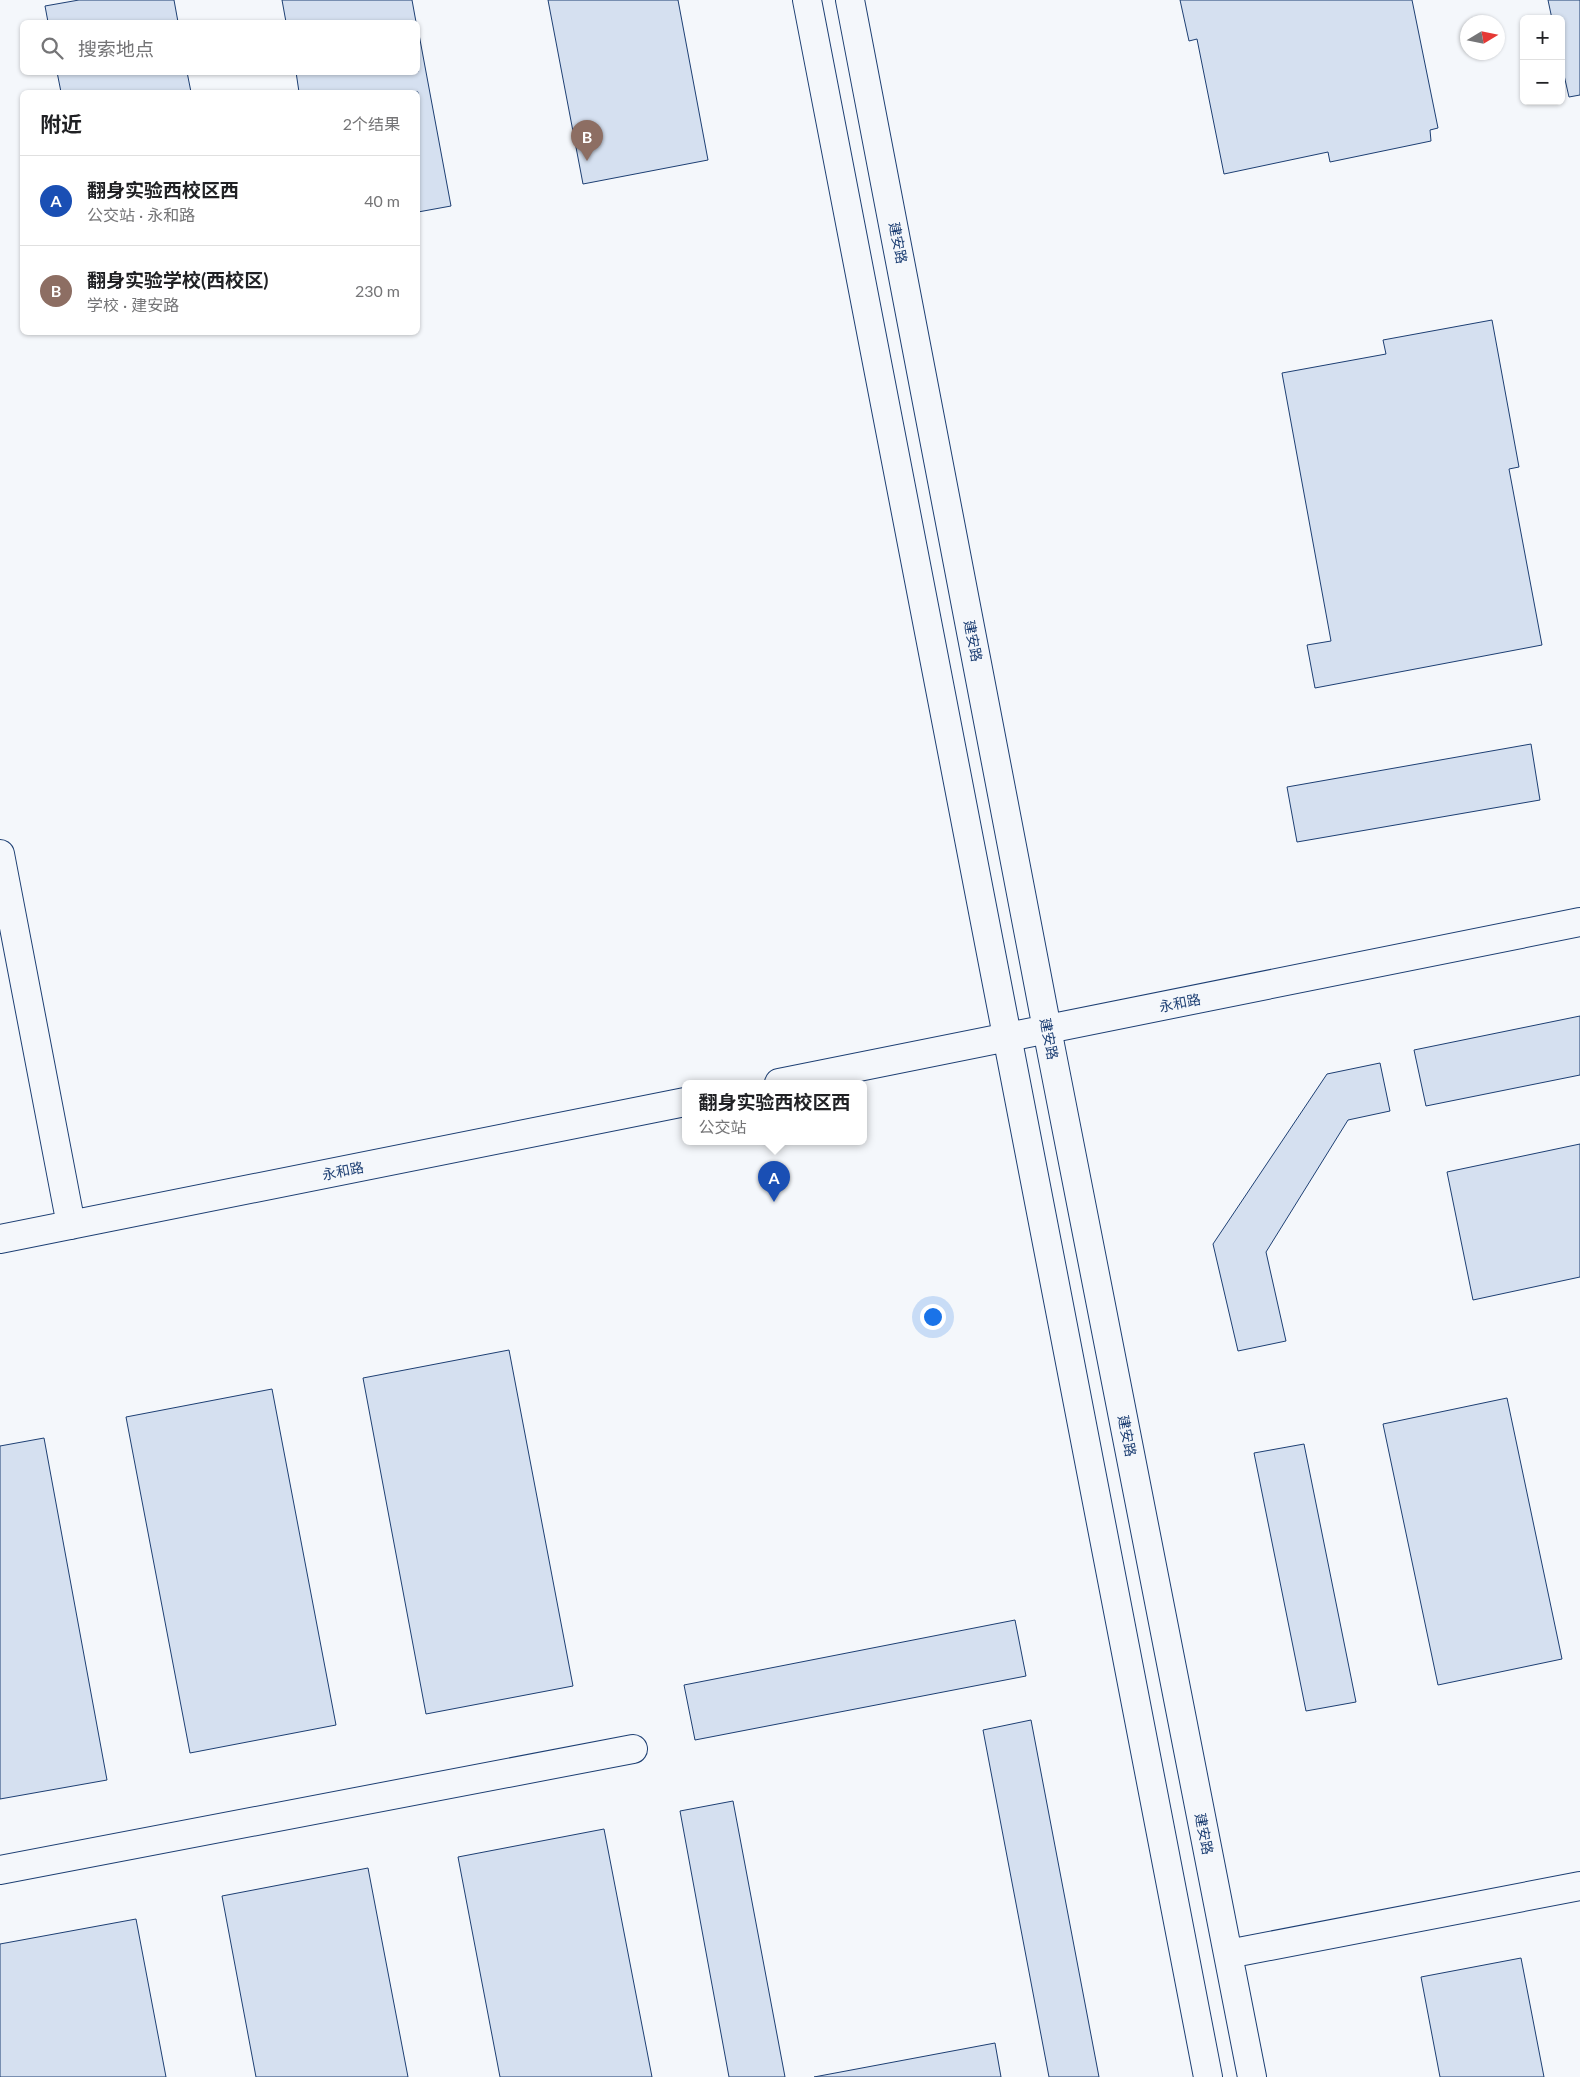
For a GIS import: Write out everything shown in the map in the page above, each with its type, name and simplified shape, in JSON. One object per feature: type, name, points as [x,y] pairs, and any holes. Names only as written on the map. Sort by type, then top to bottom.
[{"type":"street","points":[[807,0],[1208,2077]]},
{"type":"street","name":"建安路","points":[[850,0],[1047,1029],[1252,2077]]},
{"type":"street","points":[[0,854],[72,1225]]},
{"type":"street","name":"永和路","points":[[794,1080],[1580,922]]},
{"type":"street","name":"永和路","points":[[0,1239],[682,1103]]},
{"type":"street","points":[[0,1870],[633,1749]]},
{"type":"street","points":[[1228,1954],[1580,1886]]},
{"type":"building","points":[[79,0],[174,0],[178,20],[48,20],[45,6]]},
{"type":"building","points":[[282,0],[412,0],[416,20],[286,20]]},
{"type":"building","points":[[548,0],[678,0],[708,160],[583,184]]},
{"type":"building","points":[[1180,0],[1412,0],[1438,128],[1430,130],[1431,141],[1330,162],[1328,152],[1224,174],[1197,39],[1189,41]]},
{"type":"building","points":[[1548,0],[1580,0],[1580,95],[1569,97],[1565,80],[1565,15],[1551,15]]},
{"type":"building","points":[[420,40],[451,206],[420,212],[420,90],[299,90],[296,75],[420,75]]},
{"type":"building","points":[[58,75],[188,75],[191,90],[61,90]]},
{"type":"building","points":[[1492,320],[1519,467],[1509,469],[1542,645],[1315,688],[1307,645],[1331,641],[1282,373],[1386,354],[1383,340]]},
{"type":"building","points":[[1531,744],[1540,800],[1297,842],[1287,787]]},
{"type":"building","points":[[1580,1016],[1580,1075],[1426,1106],[1414,1050]]},
{"type":"building","points":[[1380,1063],[1390,1111],[1348,1120],[1266,1252],[1286,1341],[1238,1351],[1213,1244],[1327,1074]]},
{"type":"building","points":[[1580,1144],[1580,1277],[1473,1300],[1447,1172]]},
{"type":"building","points":[[509,1350],[573,1686],[426,1714],[363,1378]]},
{"type":"building","points":[[272,1389],[336,1725],[190,1753],[126,1417]]},
{"type":"building","points":[[1507,1398],[1562,1659],[1438,1685],[1383,1424]]},
{"type":"building","points":[[44,1438],[107,1780],[0,1799],[0,1446]]},
{"type":"building","points":[[1304,1444],[1356,1702],[1306,1711],[1254,1453]]},
{"type":"building","points":[[1015,1620],[1026,1676],[695,1740],[684,1685]]},
{"type":"building","points":[[1031,1720],[1099,2077],[1049,2077],[983,1730]]},
{"type":"building","points":[[733,1801],[785,2077],[729,2077],[680,1811]]},
{"type":"building","points":[[604,1829],[652,2077],[500,2077],[458,1857]]},
{"type":"building","points":[[368,1868],[408,2077],[256,2077],[222,1896]]},
{"type":"building","points":[[136,1919],[166,2077],[0,2077],[0,1944]]},
{"type":"building","points":[[1521,1958],[1544,2077],[1440,2077],[1421,1977]]},
{"type":"building","points":[[995,2043],[1001,2077],[814,2077]]},
{"type":"place","name":"翻身实验学校(西校区)","points":[[587,161]]},
{"type":"place","name":"翻身实验西校区西","points":[[774,1202]]}]
